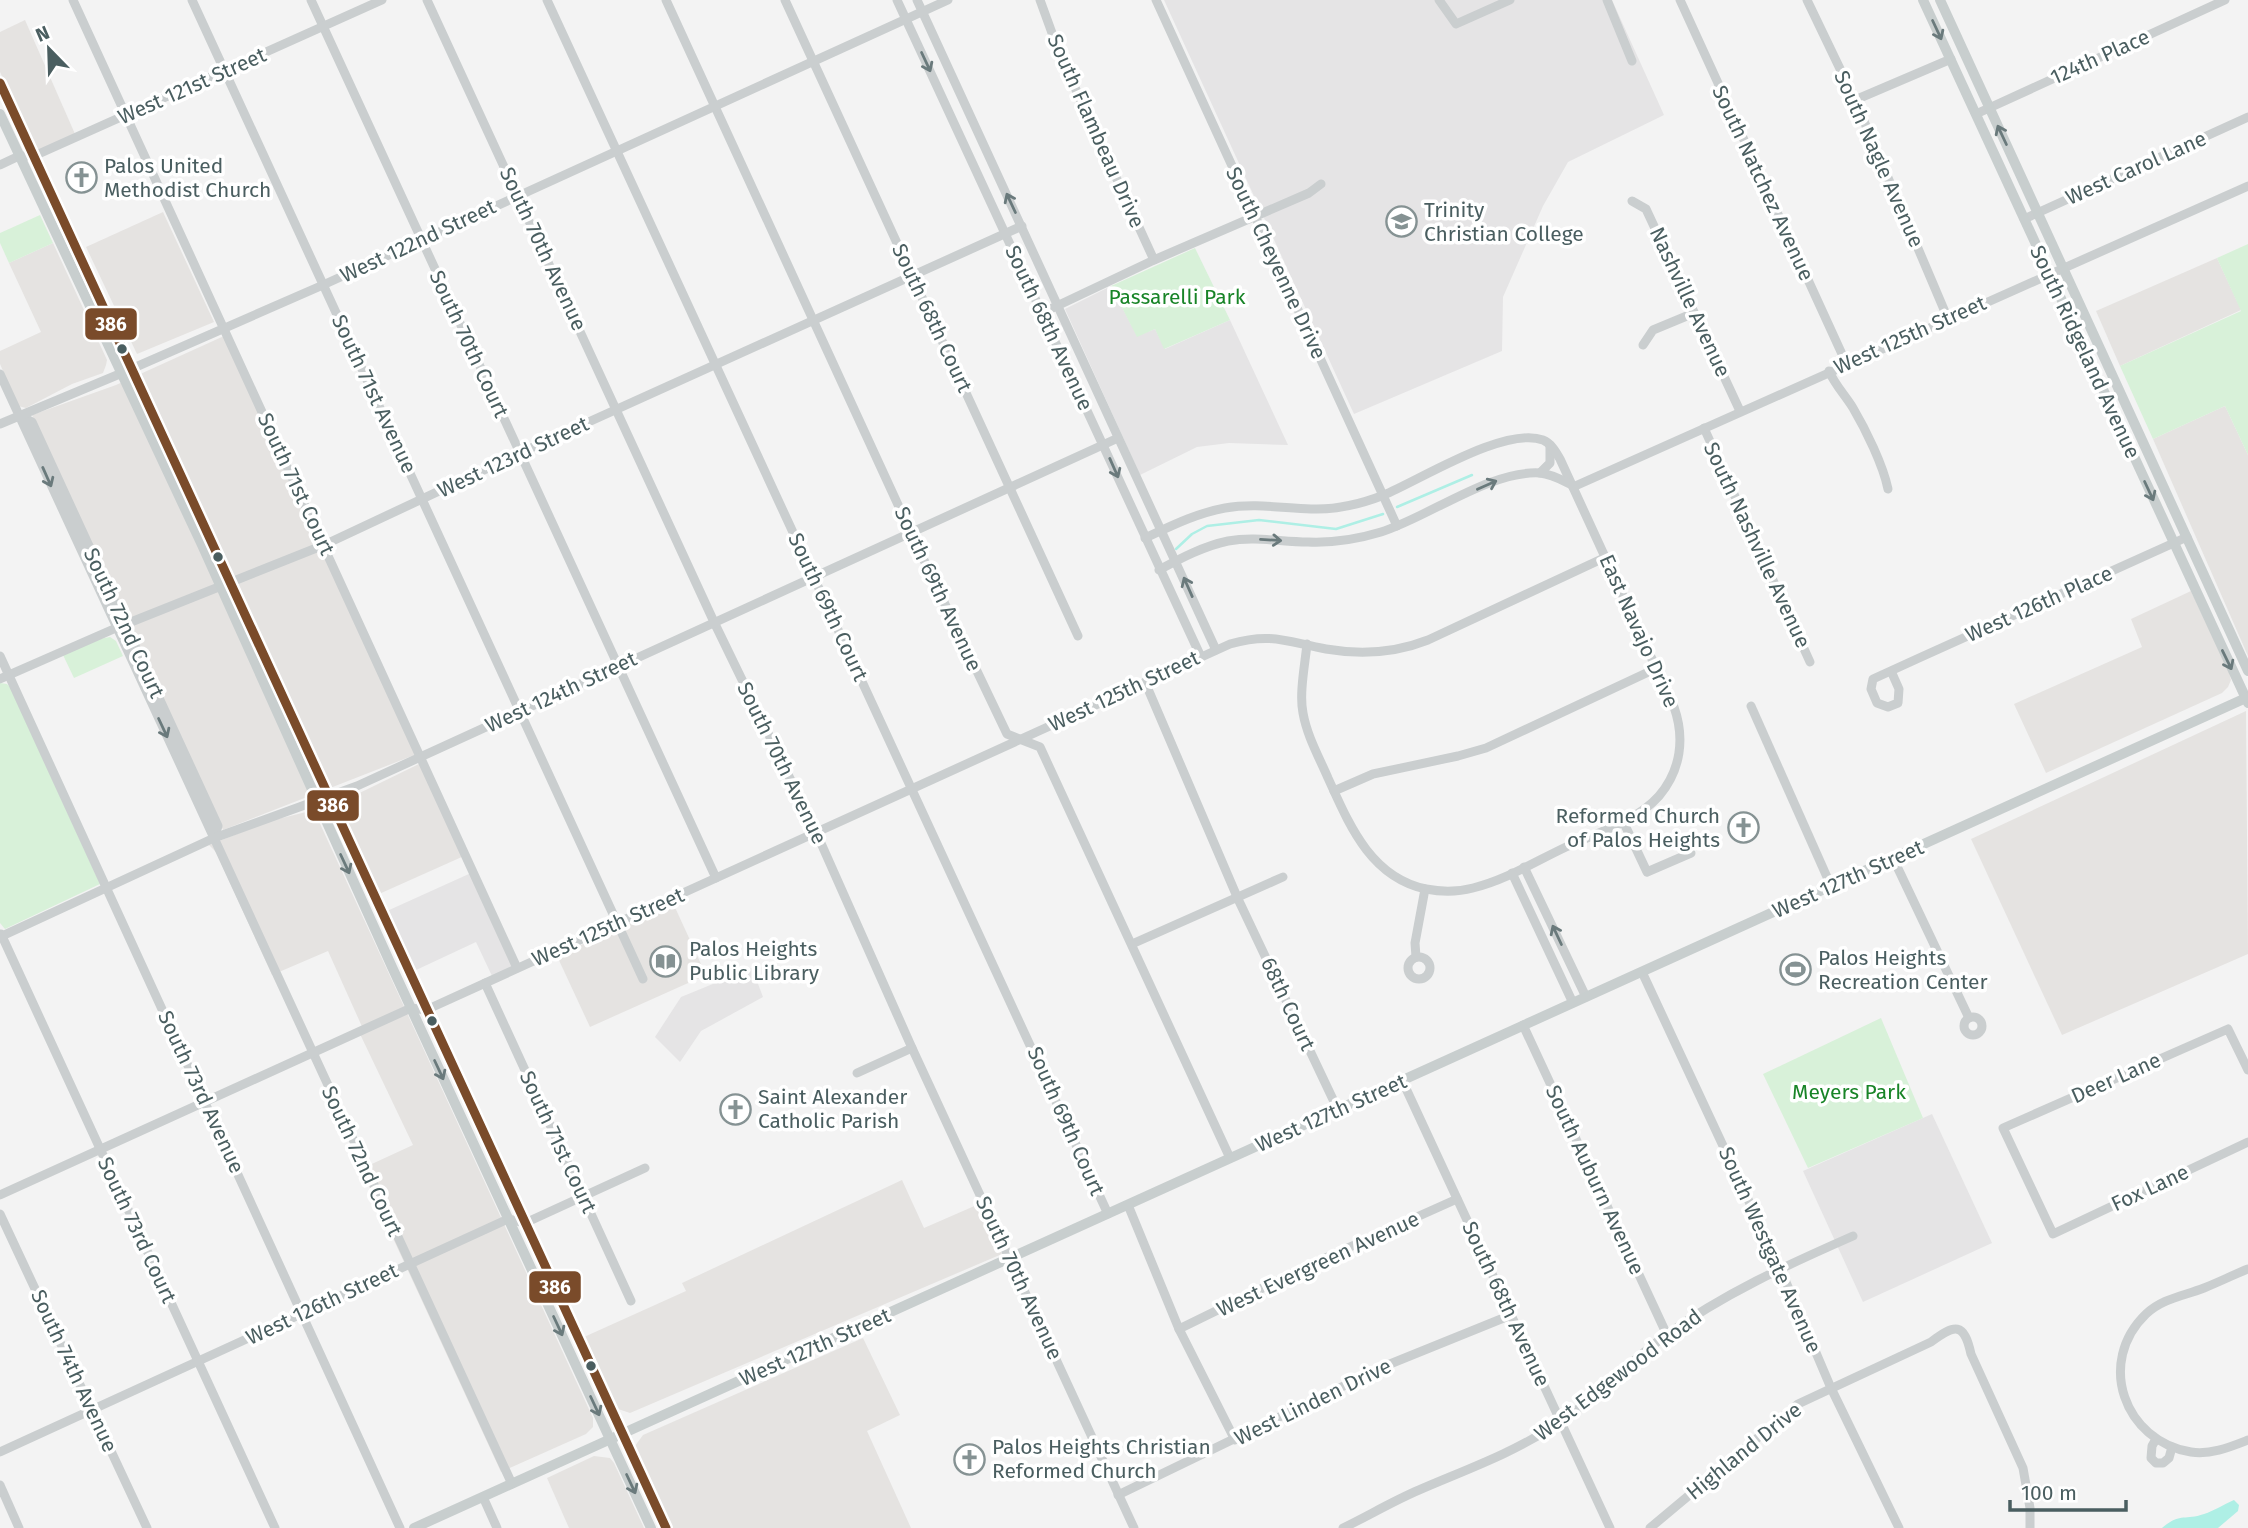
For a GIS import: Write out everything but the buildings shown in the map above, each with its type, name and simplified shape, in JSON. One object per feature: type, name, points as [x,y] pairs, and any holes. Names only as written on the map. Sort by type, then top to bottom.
[{"type":"main road","name":"South Ridgeland Avenue","points":[[1943,1],[1989,108],[2248,671]]},
{"type":"main road","name":"South Ridgeland Avenue","points":[[1925,4],[2247,699]]},
{"type":"main road","points":[[0,83],[126,371]]},
{"type":"main road","points":[[0,114],[330,797],[666,1528]]},
{"type":"main road","points":[[226,584],[317,802],[651,1528]]},
{"type":"main road","name":"West 127th Street","points":[[414,1528],[2247,699]]},
{"type":"street","name":"South 71st Court","points":[[73,0],[517,968]]},
{"type":"street","name":"South 71st Avenue","points":[[192,0],[643,979]]},
{"type":"street","name":"South 70th Court","points":[[311,0],[716,878]]},
{"type":"street","name":"West 121st Street","points":[[0,165],[19,156],[34,156],[382,0]]},
{"type":"street","name":"South 70th Avenue","points":[[427,0],[715,622],[816,832],[912,1048],[1134,1528]]},
{"type":"street","name":"South 69th Court","points":[[547,0],[914,787],[1108,1214]]},
{"type":"street","name":"South 69th Avenue","points":[[666,0],[911,533],[1007,734],[1040,747],[1230,1158]]},
{"type":"street","name":"South 68th Court","points":[[785,0],[1079,636]]},
{"type":"street","name":"South 68th Avenue","points":[[897,0],[1201,657]]},
{"type":"street","points":[[916,0],[1216,650]]},
{"type":"street","name":"West 122nd Street","points":[[0,424],[323,285],[948,0]]},
{"type":"street","name":"South Flambeau Drive","points":[[1040,0],[1060,55],[1154,260]]},
{"type":"street","name":"South Cheyenne Drive","points":[[1156,0],[1397,526]]},
{"type":"street","points":[[1439,0],[1456,24],[1510,0]]},
{"type":"street","points":[[1607,0],[1632,61]]},
{"type":"street","name":"South Natchez Avenue","points":[[1680,0],[1847,365]]},
{"type":"street","name":"South Nagle Avenue","points":[[1807,0],[1855,100],[1948,319]]},
{"type":"street","name":"124th Place","points":[[1976,114],[2225,0]]},
{"type":"street","points":[[1925,4],[1943,1]]},
{"type":"street","points":[[1855,100],[1951,59]]},
{"type":"street","name":"West Carol Lane","points":[[2024,219],[2248,117]]},
{"type":"street","points":[[1042,313],[1154,260],[1309,193],[1321,184]]},
{"type":"street","name":"West 125th Street","points":[[1572,485],[2248,186]]},
{"type":"street","name":"Nashville Avenue","points":[[1632,201],[1646,209],[1740,411]]},
{"type":"street","name":"West 123rd Street","points":[[4,677],[120,626],[324,545],[618,408],[1022,226]]},
{"type":"street","points":[[1643,345],[1653,330],[1695,313]]},
{"type":"street","points":[[1829,371],[1836,387],[1854,411],[1888,489]]},
{"type":"street","name":"South 72nd Court","points":[[0,374],[152,694],[214,838],[512,1484]]},
{"type":"street","name":"South Nashville Avenue","points":[[1704,428],[1810,662]]},
{"type":"street","name":"West 124th Street","points":[[1,935],[214,838],[330,797],[1118,439]]},
{"type":"street","points":[[1146,538],[1188,519],[1226,508],[1257,505],[1338,508],[1384,495],[1482,449],[1510,439],[1542,439],[1550,445],[1550,463],[1540,473]]},
{"type":"street","name":"East Navajo Drive","points":[[1425,889],[1464,890],[1484,885],[1623,821],[1657,798],[1670,780],[1679,755],[1681,739],[1678,716],[1560,459],[1550,445]]},
{"type":"street","points":[[1159,570],[1204,548],[1228,541],[1254,539],[1306,542],[1362,537],[1397,526],[1501,479],[1540,473],[1572,485]]},
{"type":"street","name":"West 126th Place","points":[[1891,671],[2187,537]]},
{"type":"street","name":"West 125th Street","points":[[426,1010],[1242,640],[1265,637],[1326,649],[1386,652],[1428,640],[1606,557]]},
{"type":"street","points":[[1307,644],[1302,711],[1311,739],[1351,826],[1368,853],[1390,874],[1425,889],[1415,943],[1416,957]]},
{"type":"street","name":"South 73rd Avenue","points":[[0,656],[4,677],[107,887],[400,1528]]},
{"type":"street","points":[[1334,790],[1373,774],[1486,748],[1657,668]]},
{"type":"street","points":[[1145,682],[1238,898]]},
{"type":"street","points":[[1751,706],[1831,886]]},
{"type":"street","points":[[1623,821],[1647,872],[1691,853]]},
{"type":"street","points":[[1893,858],[1969,1018]]},
{"type":"street","points":[[1524,867],[1586,997]]},
{"type":"street","points":[[1512,873],[1573,1003]]},
{"type":"street","points":[[1132,944],[1283,877]]},
{"type":"street","name":"68th Court","points":[[1238,898],[1338,1110]]},
{"type":"street","name":"South 73rd Court","points":[[1,935],[275,1528]]},
{"type":"street","name":"South Westgate Avenue","points":[[1642,972],[1780,1268],[1831,1388],[1899,1528]]},
{"type":"street","name":"South 71st Court","points":[[485,983],[631,1301]]},
{"type":"street","points":[[0,1195],[411,1008],[426,1010]]},
{"type":"street","name":"South Auburn Avenue","points":[[1523,1026],[1667,1335]]},
{"type":"street","name":"Deer Lane","points":[[2053,1234],[2003,1128],[2228,1029],[2248,1070]]},
{"type":"street","points":[[857,1073],[912,1048]]},
{"type":"street","name":"South 68th Avenue","points":[[1402,1080],[1610,1528]]},
{"type":"street","name":"Fox Lane","points":[[2053,1234],[2248,1142]]},
{"type":"street","points":[[508,1219],[525,1223],[645,1168]]},
{"type":"street","name":"West Evergreen Avenue","points":[[1179,1329],[1291,1273],[1457,1199]]},
{"type":"street","name":"South 69th Court","points":[[1128,1205],[1179,1329],[1235,1440]]},
{"type":"street","name":"South 74th Avenue","points":[[0,1214],[147,1528]]},
{"type":"street","name":"West 126th Street","points":[[0,1452],[508,1219]]},
{"type":"street","name":"West Edgewood Road","points":[[1343,1528],[1396,1500],[1515,1449],[1591,1400],[1667,1335],[1731,1293],[1853,1236]]},
{"type":"street","points":[[2248,1269],[2162,1303],[2148,1312],[2131,1333],[2121,1363],[2123,1394],[2138,1423],[2156,1439],[2172,1447],[2194,1452],[2210,1452],[2248,1440]]},
{"type":"street","name":"West Linden Drive","points":[[1118,1495],[1385,1366],[1511,1315]]},
{"type":"street","name":"Highland Drive","points":[[1650,1528],[1798,1405],[1956,1328],[1966,1336],[1971,1354],[2023,1468],[2030,1508],[2030,1528]]},
{"type":"street","points":[[2156,1439],[2150,1452],[2156,1463],[2163,1463],[2169,1458],[2172,1447]]},
{"type":"street","points":[[0,1485],[19,1528]]},
{"type":"street","points":[[483,1497],[497,1528]]},
{"type":"shaded area","name":"Trinity Christian College","points":[[1164,0],[1612,0],[1664,115],[1568,162],[1543,206],[1503,297],[1502,351],[1354,414]]},
{"type":"shaded area","points":[[25,20],[75,134],[36,151],[0,72],[0,32]]},
{"type":"shaded area","points":[[163,212],[214,322],[137,354],[86,247]]},
{"type":"shaded area","points":[[53,243],[107,360],[103,373],[72,384],[26,408],[18,406],[0,364],[0,351],[41,332],[9,263]]},
{"type":"shaded area","points":[[2217,258],[2241,310],[2120,366],[2096,311]]},
{"type":"shaded area","points":[[1111,286],[1137,336],[1155,329],[1165,349],[1230,320],[1288,445],[1229,443],[1197,447],[1140,475],[1065,309]]},
{"type":"shaded area","points":[[224,336],[417,754],[223,830],[32,415],[116,385]]},
{"type":"shaded area","points":[[2225,406],[2248,455],[2248,656],[2153,439]]},
{"type":"shaded area","points":[[2191,591],[2229,672],[2231,680],[2228,687],[2222,693],[2046,773],[2014,704],[2142,647],[2131,619]]},
{"type":"shaded area","points":[[2246,711],[2248,954],[2062,1035],[1971,839]]},
{"type":"shaded area","points":[[421,763],[464,856],[379,894],[337,804]]},
{"type":"shaded area","points":[[310,811],[316,815],[593,1418],[593,1427],[586,1434],[501,1472],[361,1169],[413,1145],[360,1034],[364,1031],[328,951],[272,975],[216,852],[209,845],[270,821]]},
{"type":"shaded area","points":[[471,873],[514,967],[492,976],[476,942],[414,971],[387,911]]},
{"type":"shaded area","points":[[673,903],[706,975],[590,1027],[557,956]]},
{"type":"shaded area","points":[[752,968],[763,997],[701,1031],[680,1062],[655,1037],[681,997]]},
{"type":"shaded area","points":[[1932,1114],[1992,1243],[1863,1302],[1803,1171]]},
{"type":"shaded area","points":[[902,1180],[924,1228],[979,1204],[1002,1254],[630,1413],[618,1409],[584,1337],[686,1291],[682,1283]]},
{"type":"shaded area","points":[[863,1338],[900,1415],[867,1431],[911,1528],[672,1528],[635,1446],[643,1435]]},
{"type":"shaded area","points":[[594,1456],[610,1458],[614,1463],[644,1528],[569,1528],[547,1478]]},
{"type":"shaded area","points":[[2234,1500],[2239,1505],[2238,1511],[2218,1528],[2162,1528],[2178,1518],[2204,1514]]},
{"type":"green space","points":[[40,215],[53,243],[9,263],[0,243],[0,233]]},
{"type":"green space","points":[[2248,244],[2248,455],[2225,406],[2153,439],[2120,366],[2241,311],[2217,258]]},
{"type":"green space","name":"Passarelli Park","points":[[1195,248],[1230,320],[1164,349],[1155,329],[1137,337],[1111,286]]},
{"type":"green space","points":[[110,637],[116,641],[123,656],[74,678],[63,655]]},
{"type":"green space","points":[[0,683],[10,687],[100,884],[5,929],[0,923]]},
{"type":"green space","name":"Meyers Park","points":[[1881,1018],[1923,1118],[1808,1168],[1763,1074]]},
{"type":"waterway","points":[[1397,507],[1472,475]]},
{"type":"waterway","points":[[1176,549],[1192,534],[1207,526],[1259,520],[1336,529],[1383,514]]},
{"type":"transit line","name":"386","points":[[0,83],[666,1528]]},
{"type":"place","name":"Palos United Methodist Church","points":[[81,178]]},
{"type":"place","name":"Trinity Christian College","points":[[1401,222]]},
{"type":"place","name":"Reformed Church of Palos Heights","points":[[1743,828]]},
{"type":"place","name":"Palos Heights Public Library","points":[[666,961]]},
{"type":"place","name":"Palos Heights Recreation Center","points":[[1795,970]]},
{"type":"place","name":"Saint Alexander Catholic Parish","points":[[735,1109]]},
{"type":"place","name":"Palos Heights Christian Reformed Church","points":[[969,1459]]}]
